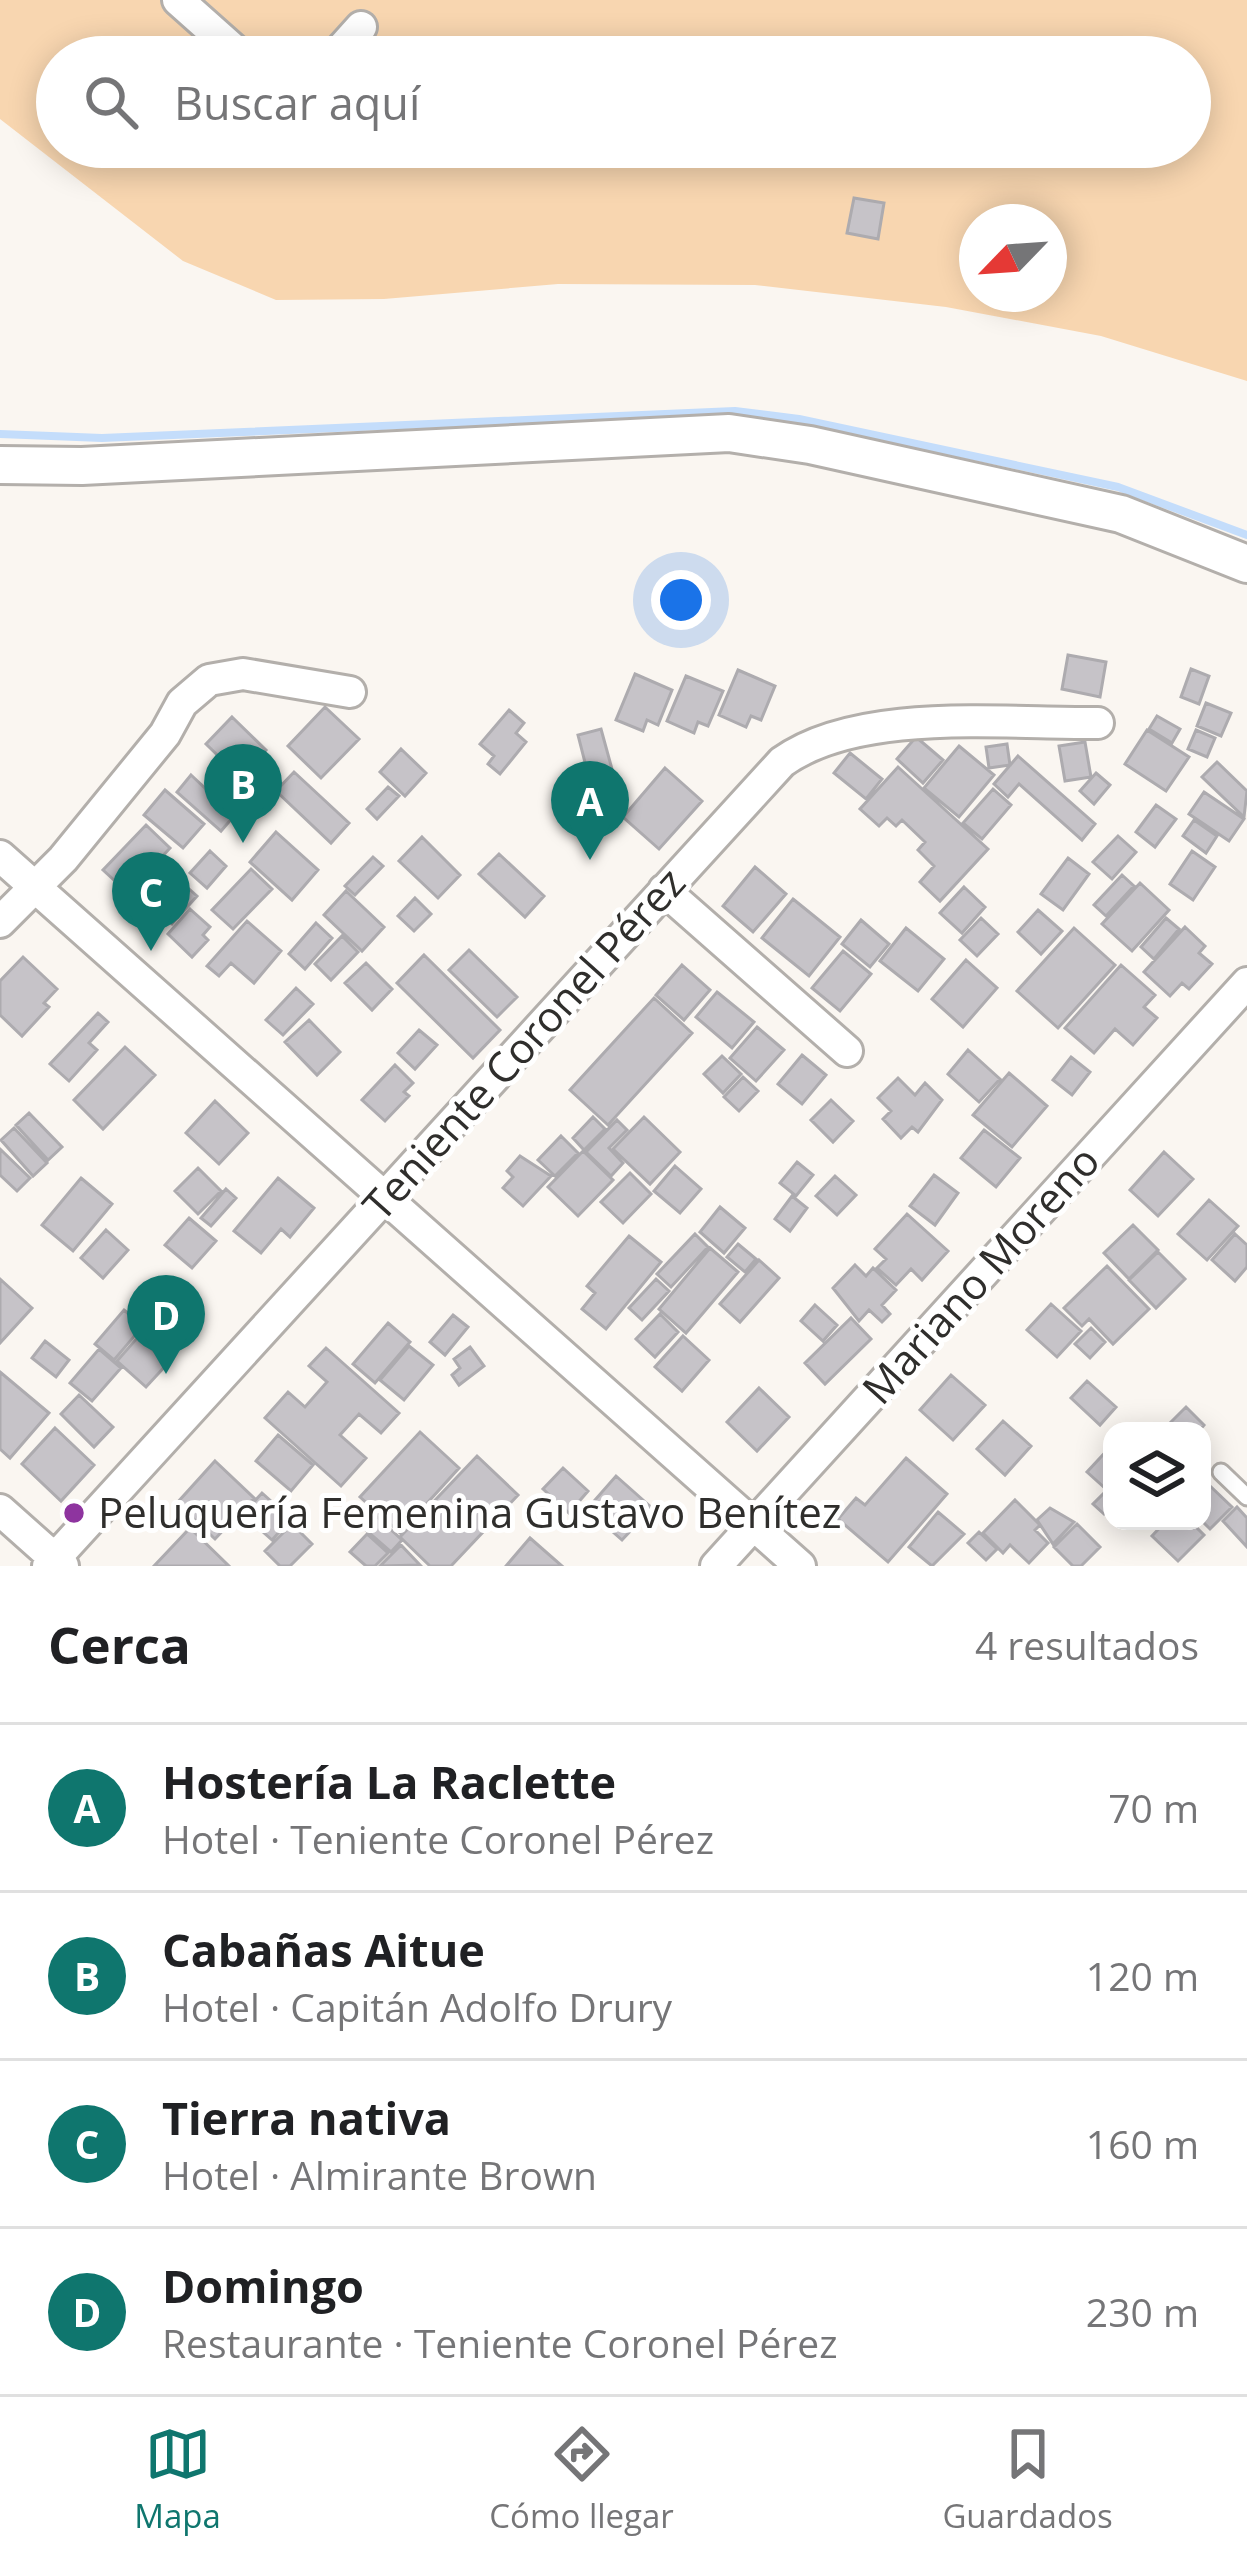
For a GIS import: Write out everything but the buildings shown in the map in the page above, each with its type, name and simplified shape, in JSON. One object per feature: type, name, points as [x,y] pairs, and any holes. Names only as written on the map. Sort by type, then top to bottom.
[{"type":"street","points":[[178,0],[218,36]]},
{"type":"street","points":[[353,36],[361,27]]},
{"type":"street","points":[[0,465],[82,466],[729,434],[810,445],[1121,514],[1247,564]]},
{"type":"street","points":[[0,922],[63,859],[165,734],[188,697],[208,680],[243,674],[350,692]]},
{"type":"street","name":"Teniente Coronel Pérez","points":[[55,1564],[782,762],[823,737],[866,727],[1098,723]]},
{"type":"street","points":[[0,856],[800,1566]]},
{"type":"street","points":[[664,890],[847,1051]]},
{"type":"street","name":"Mariano Moreno","points":[[716,1566],[1247,983]]},
{"type":"street","points":[[0,1510],[55,1564]]},
{"type":"lane","points":[[1221,1472],[1247,1497]]},
{"type":"shaded area","points":[[0,0],[1247,0],[1247,381],[1101,336],[973,312],[1067,312],[1067,204],[959,204],[959,309],[755,285],[558,284],[384,299],[276,300],[183,261],[63,168],[1211,168],[1211,36],[36,36],[36,147],[0,119]]},
{"type":"waterway","points":[[0,434],[102,438],[735,411],[799,419],[1118,487],[1247,535]]},
{"type":"place","name":"Cabañas Aitue","points":[[243,843]]},
{"type":"place","name":"Hostería La Raclette","points":[[590,860]]},
{"type":"place","name":"Tierra nativa","points":[[151,951]]},
{"type":"place","name":"Domingo","points":[[166,1374]]},
{"type":"place","name":"Peluquería Femenina Gustavo Benítez","points":[[74,1513]]}]
